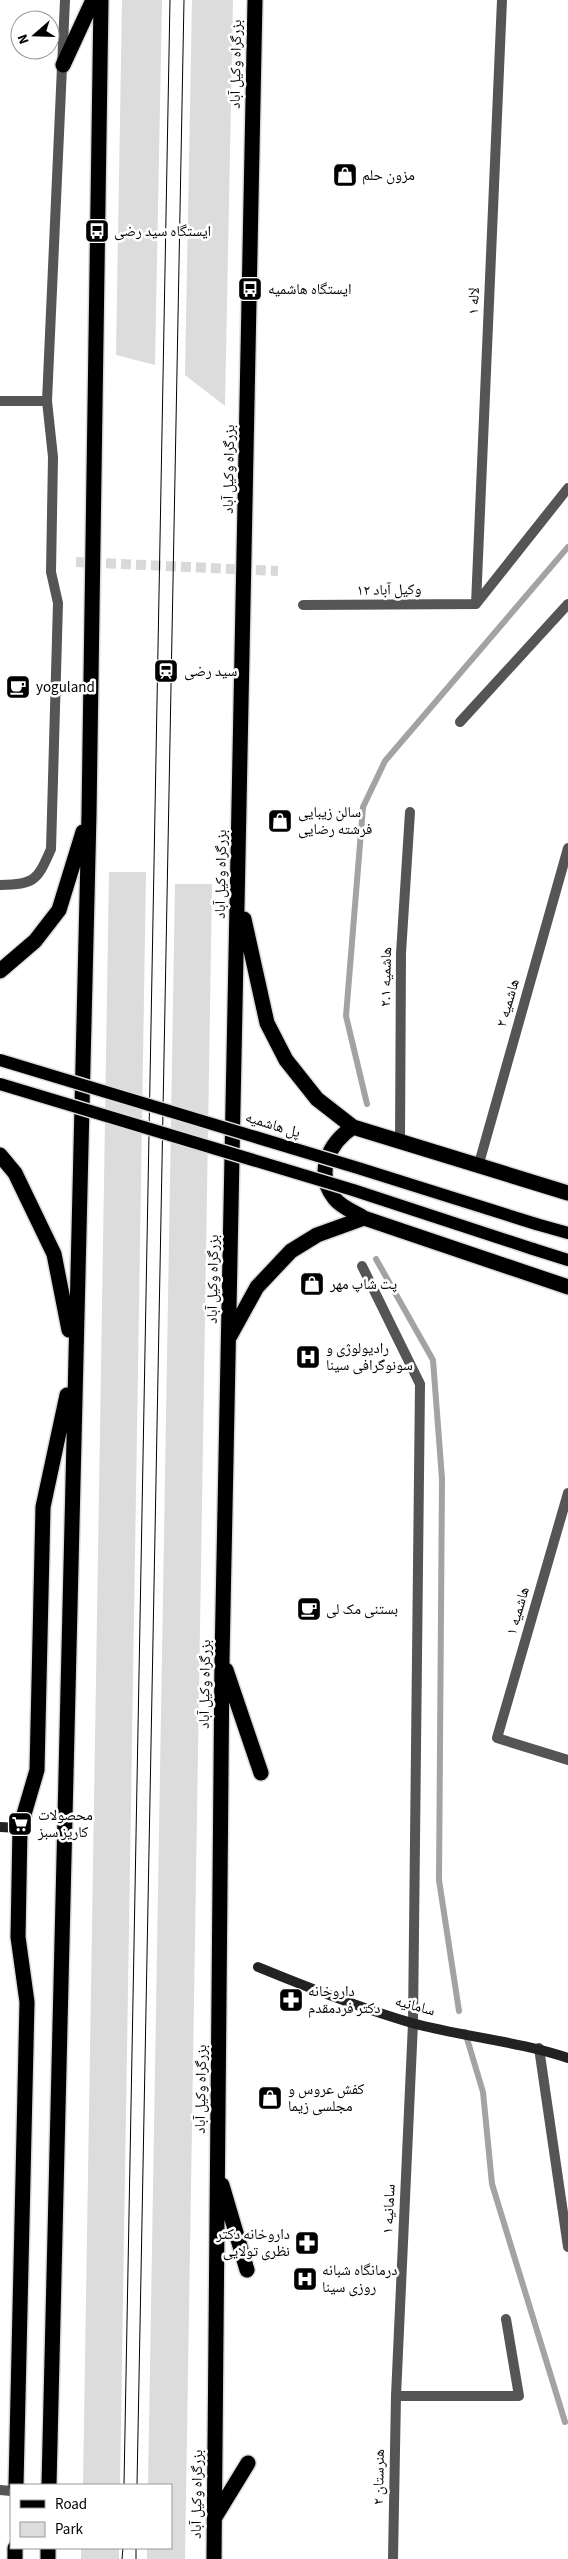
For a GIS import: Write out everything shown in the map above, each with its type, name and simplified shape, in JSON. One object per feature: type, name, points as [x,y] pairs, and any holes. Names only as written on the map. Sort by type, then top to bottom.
[{"type":"highway","points":[[63,65],[93,0]]},
{"type":"highway","points":[[50,2484],[74,1360],[89,814],[101,0]]},
{"type":"highway","name":"بزرگراه وکیل آباد","points":[[214,2559],[222,1660],[255,0]]},
{"type":"highway","points":[[0,971],[35,941],[59,910],[89,814]]},
{"type":"highway","points":[[238,896],[267,1023],[286,1060],[317,1099],[353,1127],[478,1167],[568,1193]]},
{"type":"highway","points":[[353,1127],[339,1137],[329,1151],[325,1168],[327,1185],[335,1200],[364,1218],[568,1287]]},
{"type":"highway","points":[[0,1155],[15,1174],[54,1254],[74,1360],[43,1508],[37,1770],[20,1828],[18,1937],[27,2002],[16,2484]]},
{"type":"highway","points":[[229,1337],[257,1287],[291,1251],[318,1235],[364,1218]]},
{"type":"highway","points":[[222,1660],[261,1772]]},
{"type":"highway","points":[[218,2171],[248,2270]]},
{"type":"highway","points":[[214,2519],[248,2463]]},
{"type":"main road","name":"پل هاشمیه","points":[[0,1060],[568,1233]]},
{"type":"main road","points":[[0,1084],[353,1190],[568,1260]]},
{"type":"street","points":[[0,885],[24,885],[41,872],[51,849],[58,603],[51,572],[53,457],[47,401],[65,0]]},
{"type":"street","name":"لاله ۱","points":[[476,604],[502,0]]},
{"type":"street","points":[[0,401],[47,401]]},
{"type":"street","points":[[476,604],[568,488]]},
{"type":"street","name":"۱۲ وکیل آباد","points":[[303,605],[476,604]]},
{"type":"street","points":[[460,722],[568,604]]},
{"type":"street","name":"هاشمیه ۲.۱","points":[[400,1142],[401,953],[410,812]]},
{"type":"street","name":"هاشمیه ۲","points":[[478,1167],[563,881],[568,848]]},
{"type":"street","name":"سامانیه ۱","points":[[362,1266],[420,1384],[413,2023],[396,2396]]},
{"type":"street","name":"هاشمیه ۱","points":[[568,1493],[497,1738],[568,1760]]},
{"type":"street","points":[[0,1827],[20,1828]]},
{"type":"street","name":"سامانیه","points":[[258,1968],[311,1989],[413,2023],[539,2048],[568,2058]]},
{"type":"street","points":[[539,2048],[568,2247]]},
{"type":"street","points":[[396,2396],[518,2396],[506,2319]]},
{"type":"street","name":"هنرستان ۲","points":[[393,2559],[396,2396]]},
{"type":"green space","points":[[122,0],[162,0],[155,365],[116,355]]},
{"type":"green space","points":[[192,0],[233,0],[225,406],[185,375]]},
{"type":"green space","points":[[109,872],[146,872],[120,2484],[83,2484]]},
{"type":"green space","points":[[175,884],[212,884],[185,2559],[147,2559],[147,2549],[172,2549],[172,2484],[148,2484]]},
{"type":"green space","points":[[81,2549],[119,2549],[119,2559],[81,2559]]},
{"type":"waterway","points":[[367,1104],[346,1016],[363,807],[385,761],[568,547]]},
{"type":"waterway","points":[[376,1259],[433,1360],[442,1479],[439,1880],[459,2011]]},
{"type":"waterway","points":[[465,2032],[483,2092],[492,2184],[565,2422]]},
{"type":"tunnel","points":[[76,562],[278,571]]},
{"type":"tram line","points":[[124,2484],[170,0]]},
{"type":"tram line","points":[[137,2484],[184,0]]},
{"type":"tram line","points":[[122,2559],[123,2549]]},
{"type":"tram line","points":[[136,2549],[136,2559]]},
{"type":"place","name":"مزون حلم","points":[[345,175]]},
{"type":"place","name":"ایستگاه سید رضی","points":[[97,231]]},
{"type":"place","name":"ایستگاه هاشمیه","points":[[250,289]]},
{"type":"place","name":"سید رضی","points":[[166,671]]},
{"type":"place","name":"yoguland","points":[[18,687]]},
{"type":"place","name":"سالن زیبایی فرشته رضایی","points":[[280,821]]},
{"type":"place","name":"پت شاپ مهر","points":[[312,1284]]},
{"type":"place","name":"رادیولوژی و سونوگرافی سینا","points":[[308,1357]]},
{"type":"place","name":"بستنی مک لی","points":[[309,1609]]},
{"type":"place","name":"محصولات کاریز سبز","points":[[20,1824]]},
{"type":"place","name":"داروخانه دكتر فردمقدم","points":[[291,2000]]},
{"type":"place","name":"کفش عروس و مجلسی زیما","points":[[270,2098]]},
{"type":"place","name":"داروخانه دکتر نظری تولایی","points":[[307,2243]]},
{"type":"place","name":"درمانگاه شبانه روزی سینا","points":[[305,2279]]}]
